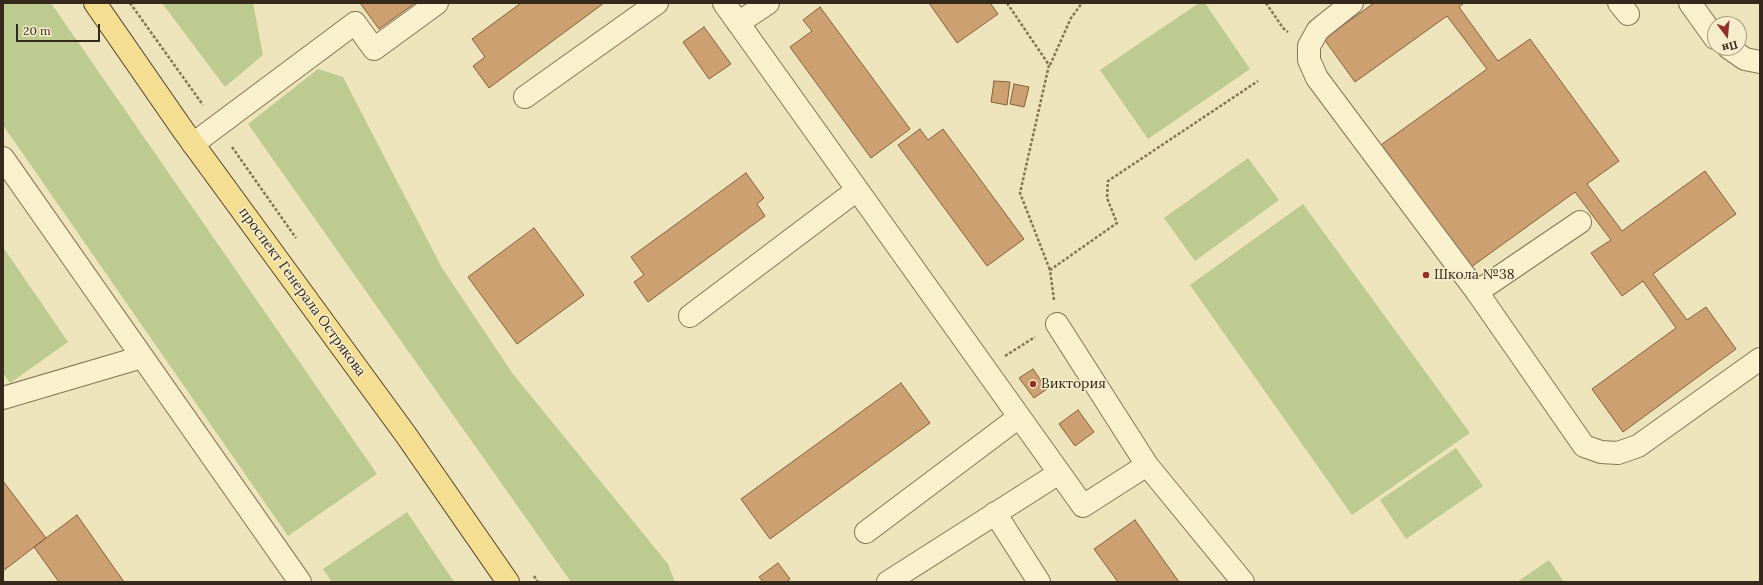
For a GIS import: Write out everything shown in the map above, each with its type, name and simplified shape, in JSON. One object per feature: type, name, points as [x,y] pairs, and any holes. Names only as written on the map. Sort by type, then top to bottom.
[{"type":"main road","name":"проспект Генерала Острякова","points":[[95,3],[193,144],[406,435],[508,582]]},
{"type":"street","points":[[193,144],[355,23],[374,49],[437,3]]},
{"type":"street","points":[[525,97],[657,3]]},
{"type":"street","points":[[724,3],[1083,506],[1147,465]]},
{"type":"street","points":[[738,23],[768,3]]},
{"type":"street","points":[[1352,3],[1318,30],[1309,46],[1309,60],[1317,78],[1477,292],[1584,446],[1601,452],[1618,453],[1638,446],[1760,359]]},
{"type":"street","points":[[1690,3],[1707,27]]},
{"type":"street","points":[[1741,56],[1745,59],[1760,62]]},
{"type":"street","points":[[3,158],[300,582]]},
{"type":"street","points":[[690,316],[857,190]]},
{"type":"street","points":[[1477,292],[1580,222]]},
{"type":"street","points":[[1057,324],[1147,465],[1242,582]]},
{"type":"street","points":[[3,398],[142,357]]},
{"type":"street","points":[[866,532],[1019,416]]},
{"type":"street","points":[[888,582],[1059,473]]},
{"type":"street","points":[[995,513],[1039,582]]},
{"type":"path","points":[[1007,3],[1049,65]]},
{"type":"path","points":[[985,368],[1057,324],[1050,270],[1020,193],[1049,65],[1071,18],[1082,3]]},
{"type":"path","points":[[1266,3],[1282,28],[1309,46]]},
{"type":"path","points":[[1050,270],[1117,223],[1107,198],[1108,181],[1258,80]]},
{"type":"green space","points":[[3,3],[51,3],[377,474],[288,536],[3,125]]},
{"type":"green space","points":[[162,3],[253,3],[263,55],[225,87]]},
{"type":"green space","points":[[1199,3],[1205,3],[1250,69],[1148,139],[1100,70]]},
{"type":"green space","points":[[318,69],[343,77],[442,268],[513,374],[668,564],[675,582],[571,582],[248,124]]},
{"type":"green space","points":[[1248,158],[1279,200],[1195,261],[1164,218]]},
{"type":"green space","points":[[1303,204],[1470,433],[1352,515],[1190,285]]},
{"type":"green space","points":[[3,247],[68,342],[10,383],[3,373]]},
{"type":"green space","points":[[1456,448],[1483,486],[1406,539],[1380,500]]},
{"type":"green space","points":[[407,512],[454,582],[332,582],[323,569]]},
{"type":"green space","points":[[1549,560],[1564,582],[1517,582]]},
{"type":"building","points":[[360,3],[415,3],[379,29]]},
{"type":"building","points":[[521,3],[604,3],[489,88],[473,66],[485,57],[472,39]]},
{"type":"building","points":[[929,3],[990,3],[998,14],[957,43]]},
{"type":"building","points":[[1374,3],[1464,3],[1459,7],[1498,61],[1530,39],[1619,161],[1587,184],[1622,231],[1705,171],[1736,214],[1653,274],[1687,320],[1706,307],[1736,349],[1623,432],[1592,389],[1676,328],[1643,281],[1622,296],[1591,253],[1611,240],[1575,192],[1467,270],[1378,147],[1487,69],[1447,16],[1355,82],[1324,39]]},
{"type":"building","points":[[820,7],[910,129],[871,158],[790,47],[812,31],[803,20]]},
{"type":"building","points":[[704,27],[731,64],[709,79],[683,42]]},
{"type":"building","points":[[994,81],[1010,82],[1007,105],[991,102]]},
{"type":"building","points":[[1014,84],[1029,87],[1024,107],[1010,104]]},
{"type":"building","points":[[920,129],[928,140],[943,129],[1024,239],[987,266],[898,145]]},
{"type":"building","points":[[746,173],[764,198],[757,204],[765,216],[648,302],[634,282],[644,275],[631,257]]},
{"type":"building","points":[[534,228],[584,295],[517,344],[468,277]]},
{"type":"building","name":"Виктория","points":[[1033,369],[1047,389],[1034,398],[1019,378]]},
{"type":"building","points":[[901,383],[930,423],[770,539],[741,499]]},
{"type":"building","points":[[1078,410],[1094,432],[1075,446],[1059,424]]},
{"type":"building","points":[[3,481],[46,538],[3,571]]},
{"type":"building","points":[[77,515],[124,582],[59,582],[34,547]]},
{"type":"building","points":[[1135,520],[1179,582],[1118,582],[1094,549]]},
{"type":"building","points":[[778,563],[790,579],[786,582],[763,582],[759,577]]},
{"type":"place","name":"Школа №38","points":[[1426,275]]},
{"type":"place","name":"Виктория","points":[[1033,384]]}]
